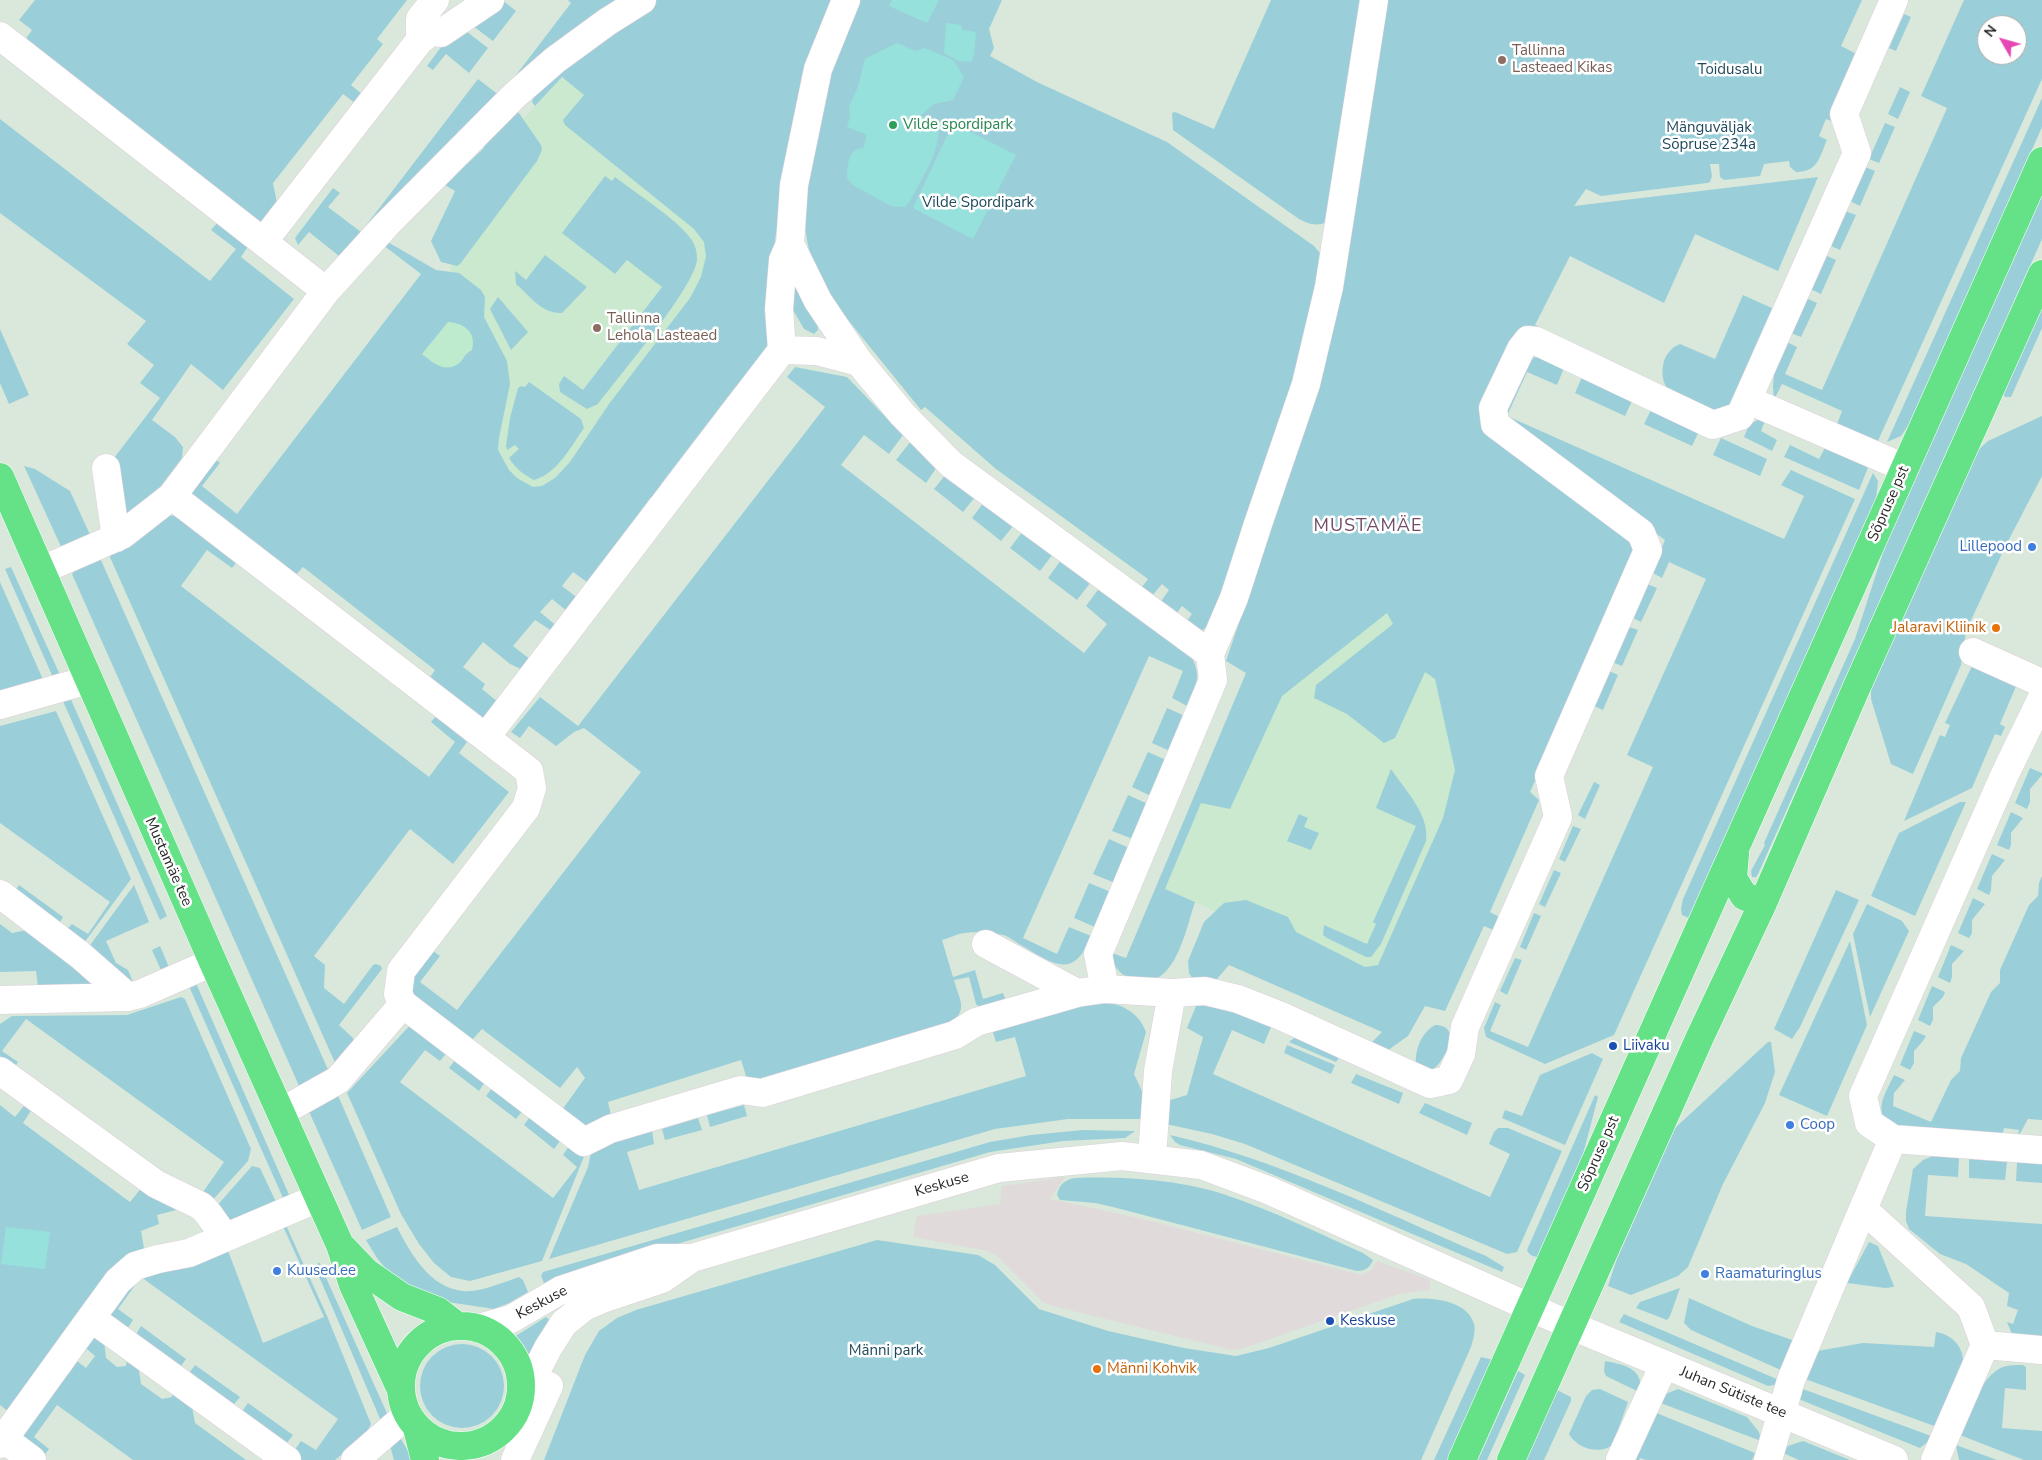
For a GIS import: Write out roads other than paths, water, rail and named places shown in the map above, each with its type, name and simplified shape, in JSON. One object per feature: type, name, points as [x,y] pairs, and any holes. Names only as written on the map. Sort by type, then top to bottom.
[{"type":"main road","name":"Sõpruse pst","points":[[1462,1460],[2042,161]]},
{"type":"main road","points":[[1511,1460],[1700,1037],[1763,904],[1855,691],[2042,274]]},
{"type":"main road","name":"Mustamäe tee","points":[[0,477],[42,570],[88,680],[340,1245],[353,1285],[409,1411]]},
{"type":"main road","name":"Sõpruse pst","points":[[1736,848],[1733,878],[1744,896],[1763,904]]},
{"type":"main road","name":"Mustamäe tee","points":[[340,1245],[366,1272],[402,1297],[438,1311],[467,1326]]},
{"type":"main road","points":[[409,1411],[431,1439],[449,1445],[467,1446],[481,1451],[510,1423],[517,1409],[522,1390],[520,1369],[511,1351],[497,1337],[467,1326],[438,1330],[422,1340],[410,1354],[402,1371],[409,1411],[425,1460]]},
{"type":"street","points":[[420,40],[420,19],[435,0]]},
{"type":"street","points":[[263,242],[420,40],[432,31],[441,33],[490,0]]},
{"type":"street","points":[[42,570],[122,535],[172,496],[326,291],[386,225],[515,96],[555,60],[607,22],[642,0]]},
{"type":"street","points":[[486,737],[782,350],[779,310],[783,260],[790,244],[794,185],[818,69],[846,0]]},
{"type":"street","points":[[1105,989],[1098,954],[1213,680],[1210,654],[1234,598],[1306,384],[1329,287],[1374,0]]},
{"type":"street","points":[[172,496],[529,771],[532,788],[526,808],[401,971],[398,994],[403,1004],[584,1142],[620,1127],[741,1090],[762,1094],[955,1035],[976,1022],[1077,993],[1105,989],[1172,994],[1205,991],[1238,999],[1282,1016],[1430,1084],[1449,1080],[1461,1054],[1465,1027],[1558,817],[1549,776],[1648,550],[1641,533],[1495,424],[1493,408],[1521,349],[1528,340],[1536,341],[1713,425],[1740,416],[1857,153],[1844,114],[1894,0]]},
{"type":"street","points":[[0,36],[326,291]]},
{"type":"street","points":[[790,244],[818,301],[859,362],[902,414],[951,464],[1210,654]]},
{"type":"street","points":[[782,350],[817,351],[859,362]]},
{"type":"street","points":[[1748,400],[1905,468]]},
{"type":"street","points":[[106,468],[116,538]]},
{"type":"street","points":[[1973,652],[2042,683]]},
{"type":"street","points":[[0,705],[88,680]]},
{"type":"street","points":[[2042,698],[2005,774],[1863,1096],[1868,1123],[1893,1139],[2042,1150]]},
{"type":"street","points":[[0,894],[80,955],[128,997]]},
{"type":"street","points":[[986,944],[1077,993]]},
{"type":"street","points":[[0,1000],[128,997],[140,994],[213,962]]},
{"type":"street","points":[[1152,1158],[1158,1071],[1172,994]]},
{"type":"street","points":[[281,1112],[338,1080],[403,1004]]},
{"type":"street","points":[[0,1071],[156,1184],[200,1206],[207,1212],[225,1236]]},
{"type":"street","points":[[1768,1460],[1794,1371],[1893,1139]]},
{"type":"street","name":"Keskuse","points":[[467,1326],[511,1320],[562,1290],[657,1258],[692,1258],[999,1168],[1122,1156],[1201,1165],[1268,1190],[1436,1264],[1530,1308]]},
{"type":"street","points":[[32,1460],[2,1442],[118,1281],[135,1266],[158,1258],[189,1253],[225,1236],[318,1198]]},
{"type":"street","points":[[1863,1209],[1971,1308],[1985,1345],[1935,1460]]},
{"type":"street","name":"Keskuse","points":[[517,1409],[548,1348],[564,1323],[584,1307],[662,1278],[692,1258]]},
{"type":"street","name":"Keskuse","points":[[515,1460],[567,1349],[588,1317],[605,1298]]},
{"type":"street","name":"Juhan Sütiste tee","points":[[1530,1308],[1894,1460]]},
{"type":"street","points":[[91,1318],[287,1460]]},
{"type":"street","points":[[1985,1345],[2042,1350]]},
{"type":"street","points":[[1620,1460],[1664,1365]]},
{"type":"street","points":[[355,1460],[409,1411]]},
{"type":"place","name":"Tallinna Lasteaed Kikas","points":[[1502,60]]},
{"type":"place","name":"Vilde spordipark","points":[[893,125]]},
{"type":"place","name":"Tallinna Lehola Lasteaed","points":[[597,328]]},
{"type":"place","name":"Lillepood","points":[[2032,547]]},
{"type":"place","name":"Jalaravi Kliinik","points":[[1996,628]]},
{"type":"place","name":"Liivaku","points":[[1613,1046]]},
{"type":"place","name":"Coop","points":[[1790,1125]]},
{"type":"place","name":"Kuused.ee","points":[[277,1271]]},
{"type":"place","name":"Raamaturinglus","points":[[1705,1274]]},
{"type":"place","name":"Keskuse","points":[[1330,1321]]},
{"type":"place","name":"Männi Kohvik","points":[[1097,1369]]},
{"type":"district","name":"MUSTAMÄE","points":[[1368,527]]},
{"type":"park label","name":"Toidusalu","points":[[1730,70]]},
{"type":"park label","name":"Mänguväljak Sõpruse 234a","points":[[1709,136]]},
{"type":"park label","name":"Vilde Spordipark","points":[[978,203]]},
{"type":"park label","name":"Männi park","points":[[886,1351]]}]
